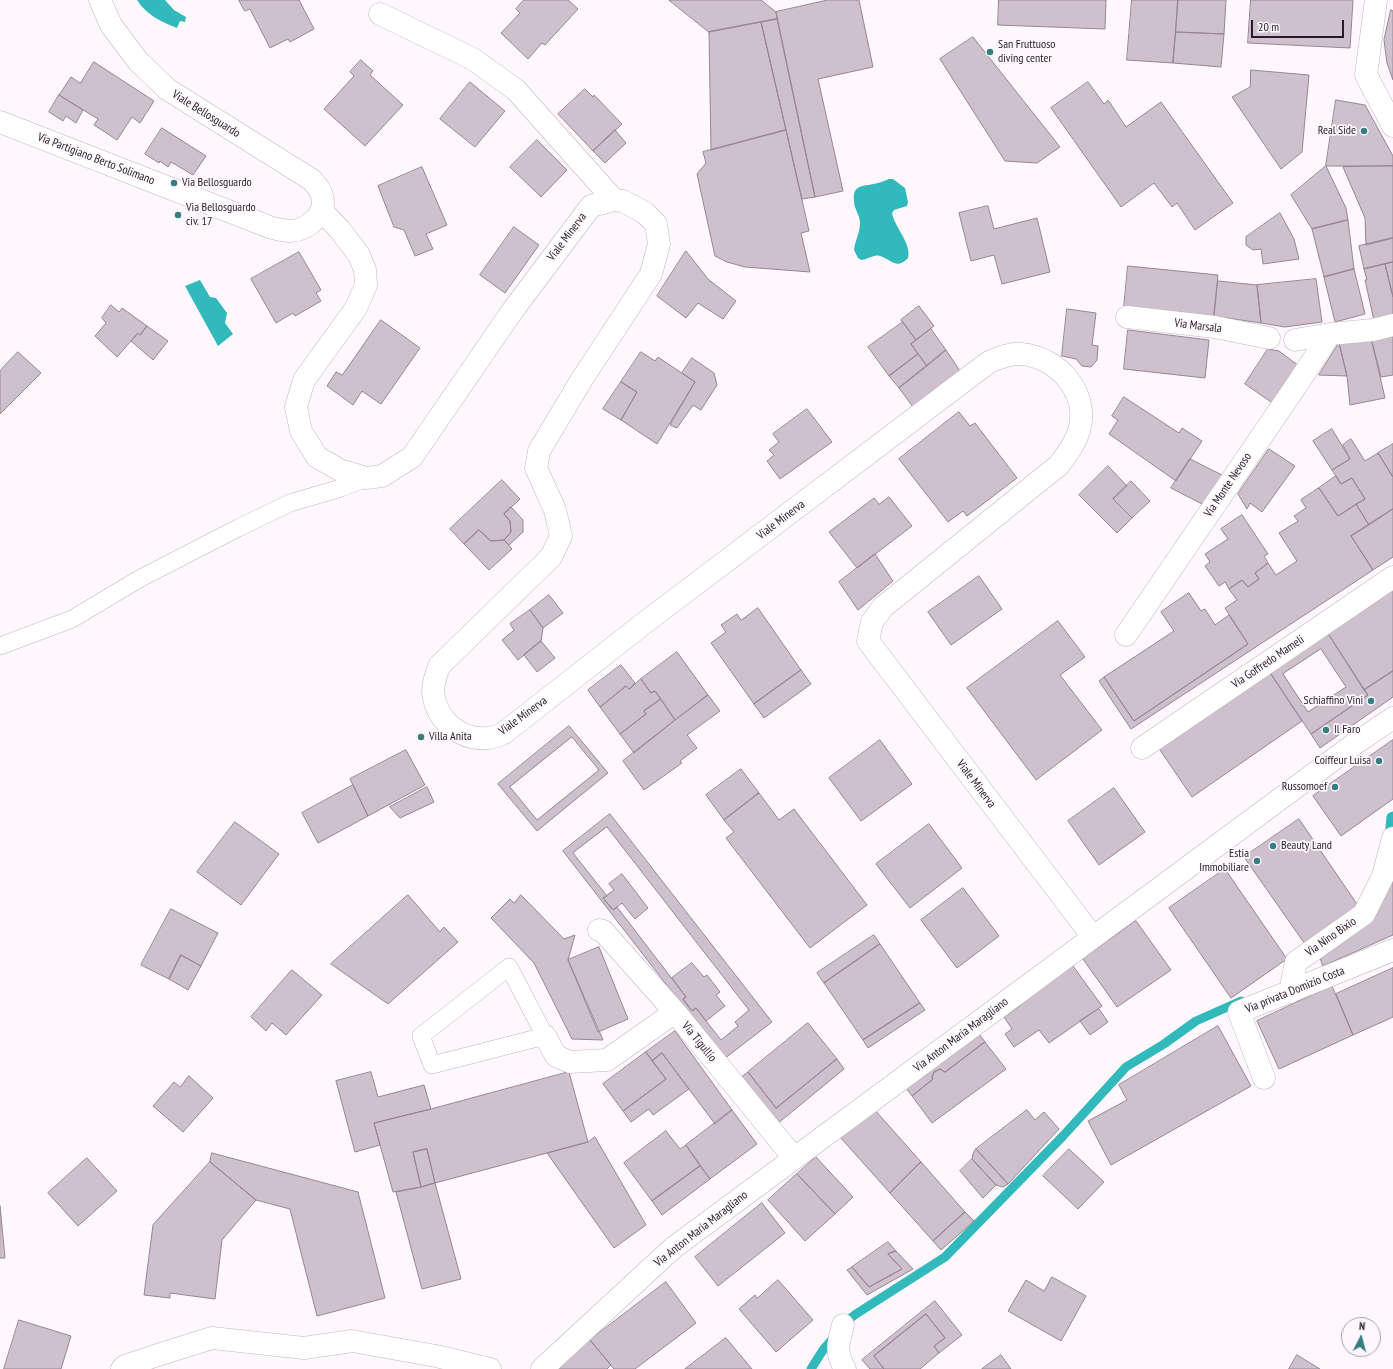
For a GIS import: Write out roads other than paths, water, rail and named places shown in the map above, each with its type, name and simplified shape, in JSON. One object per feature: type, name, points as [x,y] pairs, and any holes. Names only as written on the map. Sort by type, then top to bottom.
[{"type":"street","name":"Viale Bellosguardo","points":[[100,0],[111,25],[138,61],[148,71],[167,89],[312,180],[319,189],[323,198],[322,211]]},
{"type":"street","points":[[1376,0],[1366,75],[1393,126]]},
{"type":"street","points":[[380,14],[473,59],[516,90],[614,200]]},
{"type":"street","name":"Via Partigiano Berto Solimano","points":[[0,122],[272,228],[291,231],[310,226],[322,211]]},
{"type":"street","name":"Viale Minerva","points":[[322,211],[340,230],[359,255],[366,270],[366,285],[356,308],[304,380],[296,407],[301,430],[317,457],[340,470],[366,478],[382,476],[412,457],[513,310],[591,206],[614,200],[624,202],[645,213],[656,224],[659,244],[651,274],[582,379],[539,451],[536,468],[555,510],[561,536],[551,557],[440,666],[435,678],[433,691],[436,705],[442,717],[451,728],[463,735],[477,738],[491,738],[504,733],[643,624],[989,362],[1009,355],[1019,354],[1035,356],[1050,362],[1063,372],[1079,399],[1081,415],[1079,431],[1073,446],[1059,465],[883,607],[872,622],[868,641],[1093,937]]},
{"type":"street","name":"Via Marsala","points":[[1127,317],[1215,327],[1269,338]]},
{"type":"street","points":[[1294,340],[1330,334],[1373,330],[1393,325]]},
{"type":"street","name":"Via Monte Nevoso","points":[[1126,636],[1330,334]]},
{"type":"street","name":"Via Goffredo Mameli","points":[[1142,748],[1393,577]]},
{"type":"street","name":"Via Anton Maria Maragliano","points":[[542,1369],[673,1248],[1353,745],[1393,718]]},
{"type":"street","name":"Via Nino Bixio","points":[[1290,992],[1296,962],[1364,914],[1383,876],[1393,838]]},
{"type":"street","name":"Via Tigullio","points":[[599,930],[603,931],[675,1012],[794,1158]]},
{"type":"street","name":"Via privata Domizio Costa","points":[[1264,1078],[1239,1012],[1393,950]]},
{"type":"street","points":[[546,1036],[556,1056],[570,1062],[607,1060],[675,1012]]},
{"type":"street","points":[[843,1325],[839,1342],[839,1358],[844,1369]]},
{"type":"street","points":[[122,1369],[125,1366],[164,1352],[212,1338],[304,1348],[352,1341],[436,1356],[490,1369]]},
{"type":"lane","points":[[0,646],[72,619],[139,579],[290,503],[341,488],[366,478]]},
{"type":"lane","points":[[509,968],[546,1036],[432,1065],[421,1036],[509,968]]},
{"type":"water","points":[[137,0],[165,0],[174,10],[186,17],[185,22],[180,21],[177,28],[166,23],[150,14]]},
{"type":"water","points":[[893,179],[905,188],[908,202],[907,206],[894,210],[892,213],[908,247],[908,258],[904,262],[897,264],[880,256],[873,256],[861,260],[858,258],[854,250],[860,223],[854,204],[855,192],[859,187],[876,184]]},
{"type":"water","points":[[200,280],[210,297],[216,298],[227,313],[225,323],[233,334],[218,346],[185,286]]},
{"type":"waterway","points":[[1389,839],[1391,817],[1393,816]]},
{"type":"waterway","points":[[843,1326],[856,1314],[945,1257],[1063,1136],[1126,1067],[1164,1044],[1196,1021],[1241,1001]]},
{"type":"waterway","points":[[811,1369],[823,1350],[835,1336]]},
{"type":"place","name":"San Fruttuoso diving center","points":[[990,52]]},
{"type":"place","name":"Real Side","points":[[1364,131]]},
{"type":"place","name":"Via Bellosguardo","points":[[174,183]]},
{"type":"place","name":"Via Bellosguardo civ. 17","points":[[178,215]]},
{"type":"place","name":"Schiaffino Vini","points":[[1371,701]]},
{"type":"place","name":"Il Faro","points":[[1326,730]]},
{"type":"place","name":"Villa Anita","points":[[421,737]]},
{"type":"place","name":"Coiffeur Luisa","points":[[1379,761]]},
{"type":"place","name":"Russomoef","points":[[1335,787]]},
{"type":"place","name":"Beauty Land","points":[[1273,846]]},
{"type":"place","name":"Estia Immobiliare","points":[[1257,861]]}]
